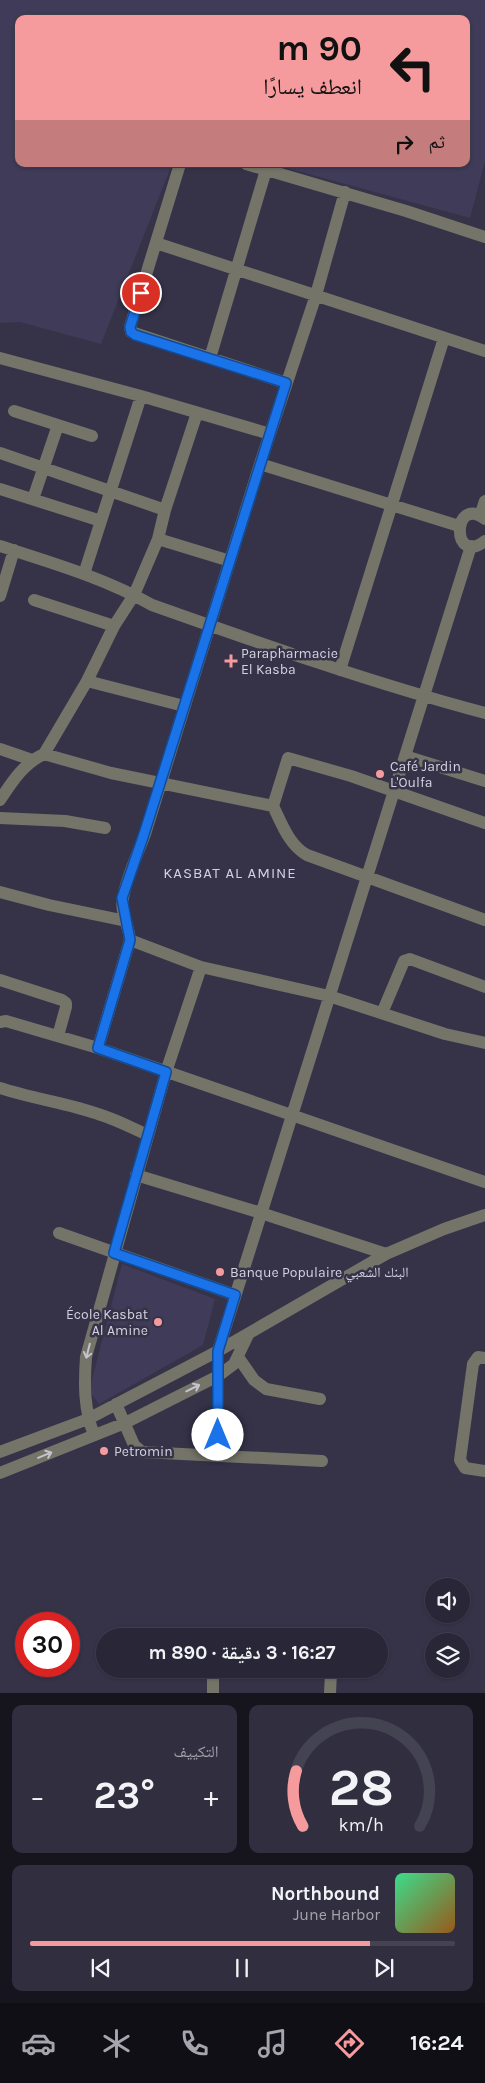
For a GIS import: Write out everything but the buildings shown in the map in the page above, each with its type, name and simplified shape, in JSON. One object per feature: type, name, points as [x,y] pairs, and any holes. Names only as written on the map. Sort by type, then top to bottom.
[{"type":"street","points":[[179,167],[130,327],[131,332],[286,383]]},
{"type":"street","points":[[256,167],[345,192],[485,237]]},
{"type":"street","points":[[210,358],[266,170]]},
{"type":"street","points":[[98,1048],[130,940],[122,898],[160,784],[286,383],[316,295],[345,192]]},
{"type":"street","points":[[156,242],[485,351]]},
{"type":"street","points":[[340,670],[444,338]]},
{"type":"street","points":[[0,358],[141,396],[270,434]]},
{"type":"street","points":[[84,574],[141,396]]},
{"type":"street","points":[[14,411],[92,436]]},
{"type":"street","points":[[0,800],[16,777],[32,760],[44,754],[87,681],[114,626],[134,595],[158,539],[165,510],[197,413]]},
{"type":"street","points":[[33,499],[58,425]]},
{"type":"street","points":[[0,453],[165,510]]},
{"type":"street","points":[[260,464],[459,526]]},
{"type":"street","points":[[0,489],[101,521]]},
{"type":"street","points":[[485,501],[483,518],[470,515],[461,521],[459,526],[459,536],[466,544],[471,546],[480,545],[485,541]]},
{"type":"street","points":[[158,539],[230,561]]},
{"type":"street","points":[[0,546],[84,574],[134,595],[152,605],[340,670],[423,697],[485,713]]},
{"type":"street","points":[[218,1455],[218,1351],[471,546]]},
{"type":"street","points":[[0,596],[14,550]]},
{"type":"street","points":[[34,600],[114,626]]},
{"type":"street","points":[[87,681],[184,706]]},
{"type":"street","points":[[0,749],[32,760]]},
{"type":"street","points":[[44,754],[111,773],[273,806]]},
{"type":"street","points":[[405,756],[485,781]]},
{"type":"street","points":[[485,823],[351,776],[288,758],[273,806],[298,850],[307,856],[485,920]]},
{"type":"street","points":[[0,818],[65,821],[105,828]]},
{"type":"street","points":[[0,892],[49,905],[126,921]]},
{"type":"street","points":[[130,940],[201,967],[330,996],[445,1034],[485,1043]]},
{"type":"street","points":[[382,1013],[404,961],[410,959],[485,987]]},
{"type":"street","points":[[94,1435],[88,1419],[83,1387],[86,1357],[166,1072],[201,967]]},
{"type":"street","points":[[0,980],[62,1000],[66,1003],[58,1036]]},
{"type":"street","points":[[0,1022],[6,1021],[98,1048],[485,1182]]},
{"type":"street","points":[[0,1088],[102,1115],[148,1135]]},
{"type":"street","points":[[136,1175],[386,1254]]},
{"type":"street","points":[[0,1452],[88,1419],[218,1351],[386,1254],[444,1229],[485,1215]]},
{"type":"street","points":[[59,1233],[235,1295]]},
{"type":"street","points":[[0,1474],[125,1423],[218,1376],[230,1369],[238,1357],[248,1334]]},
{"type":"street","points":[[238,1357],[254,1380],[266,1389],[320,1399]]},
{"type":"street","points":[[485,1358],[478,1357],[473,1364],[460,1460],[465,1468],[485,1471]]},
{"type":"street","points":[[116,1404],[134,1445],[142,1452],[322,1461]]},
{"type":"street","points":[[213,1678],[213,1693]]},
{"type":"street","points":[[330,1693],[331,1678]]},
{"type":"shaded area","points":[[0,0],[485,0],[485,161],[470,218],[283,167],[470,167],[470,15],[15,15],[15,167],[171,167],[101,344],[20,322],[0,323]]},
{"type":"shaded area","name":"École Kasbat Al Amine","points":[[122,1264],[215,1299],[203,1345],[99,1404],[89,1391]]},
{"type":"place","name":"Parapharmacie El Kasba","points":[[231,661]]},
{"type":"place","name":"Café Jardin L'Oulfa","points":[[380,774]]},
{"type":"place","name":"Banque Populaire البنك الشعبي","points":[[220,1272]]},
{"type":"place","name":"École Kasbat Al Amine","points":[[158,1322]]},
{"type":"place","name":"Petromin","points":[[104,1451]]},
{"type":"district","name":"KASBAT AL AMINE","points":[[230,873]]},
{"type":"route","points":[[141,293],[130,327],[131,332],[135,335],[286,383],[144,834],[122,898],[123,910],[129,926],[130,940],[98,1048],[166,1072],[114,1253],[235,1295],[218,1351],[218,1435]]}]
